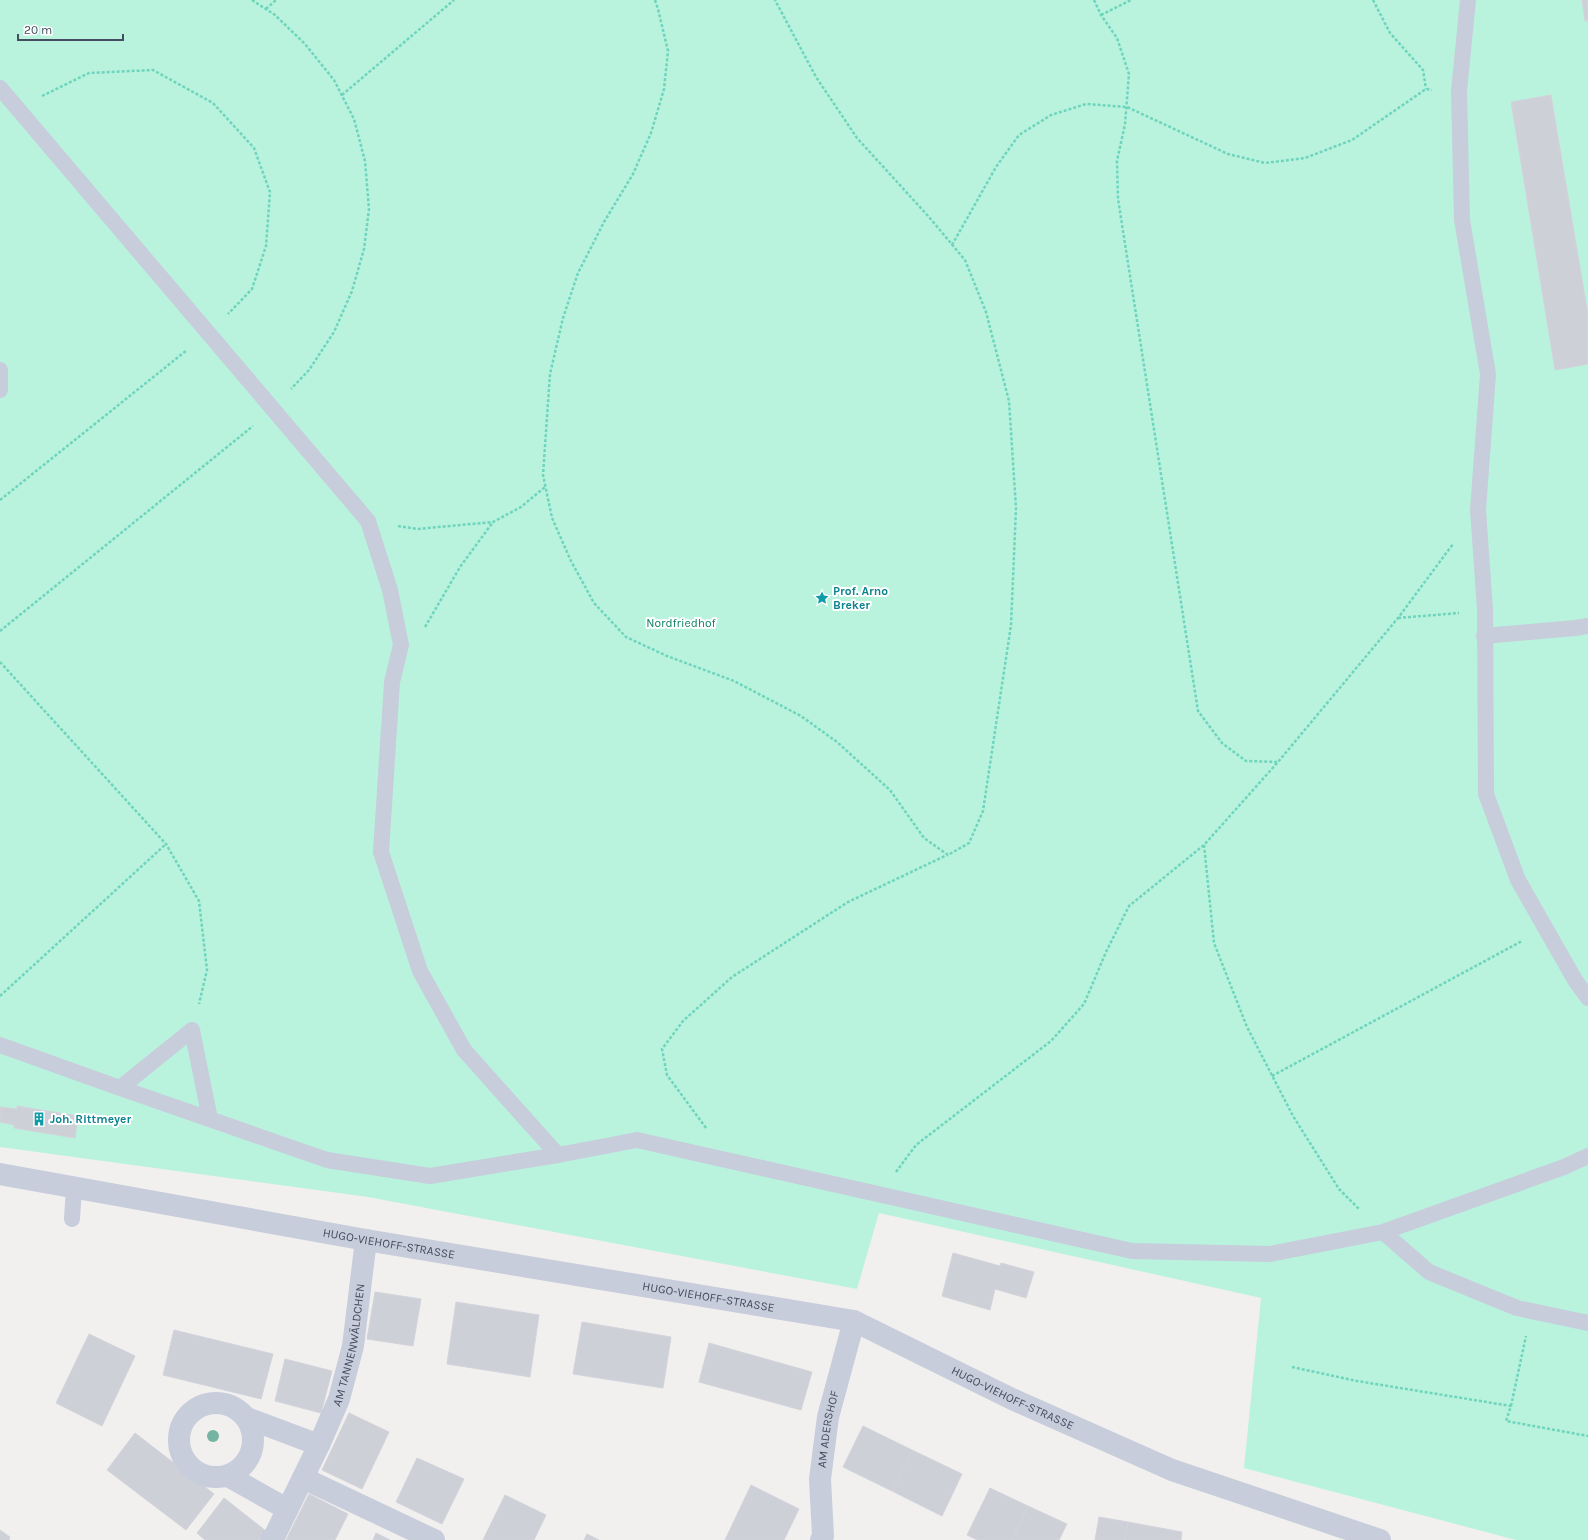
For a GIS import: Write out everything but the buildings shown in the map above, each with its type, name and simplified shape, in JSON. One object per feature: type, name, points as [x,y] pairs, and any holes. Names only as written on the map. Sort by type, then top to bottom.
[{"type":"street","name":"HUGO-VIEHOFF-STRASSE","points":[[0,1174],[366,1240],[854,1321],[1012,1399],[1172,1470],[1373,1539]]},
{"type":"street","name":"AM TANNENWÄLDCHEN","points":[[271,1540],[275,1535],[319,1445],[339,1399],[352,1346],[366,1240]]},
{"type":"street","name":"AM ADERSHOF","points":[[821,1540],[823,1536],[820,1479],[828,1417],[854,1321]]},
{"type":"street","points":[[247,1418],[253,1433],[253,1449],[245,1464],[228,1476],[213,1478],[198,1474],[182,1458],[178,1439],[181,1424],[194,1410],[209,1403],[230,1405],[247,1418],[319,1445]]},
{"type":"street","points":[[228,1476],[287,1509]]},
{"type":"street","points":[[303,1478],[434,1540]]},
{"type":"lane","points":[[1468,0],[1459,91],[1462,220],[1488,374],[1478,510],[1484,610],[1486,794],[1518,880],[1575,980],[1588,998]]},
{"type":"lane","points":[[0,88],[368,521],[390,590],[401,645],[392,682],[382,852],[420,971],[464,1050],[558,1155]]},
{"type":"lane","points":[[0,370],[0,390]]},
{"type":"lane","points":[[1484,636],[1588,626]]},
{"type":"lane","points":[[120,1088],[192,1030],[210,1119]]},
{"type":"lane","points":[[0,1045],[328,1160],[430,1176],[558,1155],[636,1140],[1132,1252],[1270,1254],[1383,1232],[1564,1167],[1588,1156]]},
{"type":"lane","points":[[72,1219],[74,1187]]},
{"type":"lane","points":[[1383,1232],[1429,1272],[1517,1308],[1588,1323]]},
{"type":"path","points":[[0,631],[273,410],[309,370],[334,332],[352,291],[364,249],[369,209],[365,161],[354,119],[334,80],[305,44],[275,15],[252,0]]},
{"type":"path","points":[[266,9],[276,0]]},
{"type":"path","points":[[342,95],[454,0]]},
{"type":"path","points":[[654,0],[658,9],[668,51],[664,89],[651,133],[634,174],[604,222],[578,273],[563,318],[550,374],[543,475],[552,518],[571,561],[594,603],[626,637],[667,656],[734,681],[802,716],[837,742],[890,790],[924,838],[948,855]]},
{"type":"path","points":[[723,1160],[705,1126],[667,1075],[662,1049],[683,1021],[732,977],[848,902],[948,855],[969,843],[983,811],[1011,625],[1016,508],[1009,401],[986,312],[965,260],[929,217],[857,138],[816,77],[775,0]]},
{"type":"path","points":[[1094,0],[1101,15],[1117,38],[1129,74],[1126,124],[1117,161],[1118,199],[1198,711],[1222,743],[1246,761],[1278,762]]},
{"type":"path","points":[[1101,15],[1131,0]]},
{"type":"path","points":[[1374,0],[1390,34],[1423,70],[1426,89]]},
{"type":"path","points":[[0,500],[208,334],[252,289],[266,246],[270,192],[254,148],[213,103],[153,70],[89,74],[18,108]]},
{"type":"path","points":[[952,245],[996,168],[1019,135],[1051,115],[1086,104],[1127,108],[1228,154],[1265,163],[1305,158],[1352,140],[1426,89],[1459,91]]},
{"type":"path","points":[[368,521],[417,529],[493,522],[521,507],[545,487]]},
{"type":"path","points":[[878,1195],[916,1145],[1051,1041],[1084,1004],[1106,952],[1129,906],[1204,844],[1278,762],[1398,618],[1478,510]]},
{"type":"path","points":[[422,632],[460,567],[493,522]]},
{"type":"path","points":[[1398,618],[1484,610]]},
{"type":"path","points":[[0,662],[166,844],[200,901],[207,970],[192,1030]]},
{"type":"path","points":[[0,996],[166,844]]},
{"type":"path","points":[[1204,844],[1214,943],[1247,1027],[1293,1116],[1339,1188],[1383,1232]]},
{"type":"path","points":[[1272,1076],[1546,928]]},
{"type":"path","points":[[1531,1312],[1511,1406],[1506,1421],[1588,1436]]},
{"type":"path","points":[[1292,1367],[1357,1381],[1511,1406]]},
{"type":"green space","name":"Nordfriedhof","points":[[0,0],[1588,0],[1588,1540],[1516,1540],[1244,1468],[1261,1298],[879,1213],[857,1289],[368,1197],[0,1147]]},
{"type":"place","name":"Prof. Arno Breker","points":[[822,598]]},
{"type":"place","name":"Joh. Rittmeyer","points":[[39,1119]]}]
